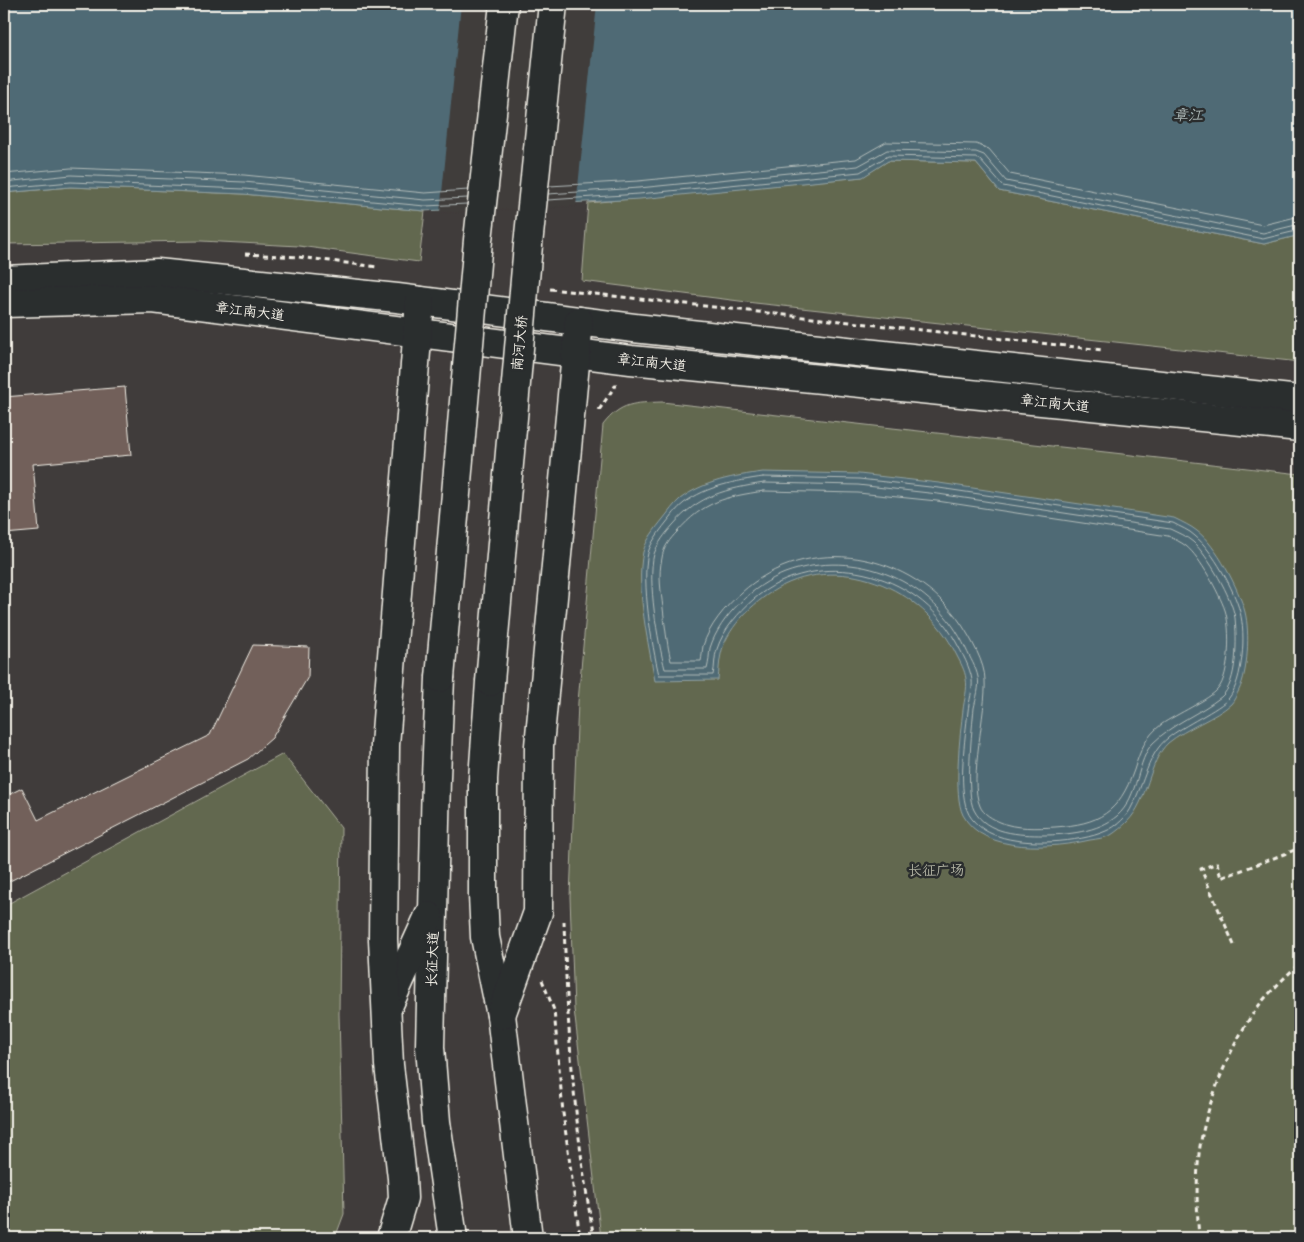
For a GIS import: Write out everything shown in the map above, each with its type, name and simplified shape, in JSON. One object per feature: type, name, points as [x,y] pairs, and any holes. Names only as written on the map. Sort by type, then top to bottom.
[{"type":"main road","name":"长征大道","points":[[453,1238],[436,1122],[430,1047],[440,678],[478,240],[504,4]]},
{"type":"main road","name":"南河大桥","points":[[501,1015],[485,937],[482,895],[483,779],[528,245],[552,4]]},
{"type":"main road","name":"章江南大道","points":[[4,280],[157,273],[1300,400]]},
{"type":"main road","name":"章江南大道","points":[[4,303],[153,299],[631,360],[1300,427]]},
{"type":"main road","points":[[390,1238],[403,1198],[389,1065],[382,874],[385,745],[420,301]]},
{"type":"main road","points":[[528,1238],[501,1015],[538,912],[537,834],[540,736],[579,321]]},
{"type":"main road","points":[[387,1008],[434,905]]},
{"type":"main road","points":[[393,1102],[443,1172]]},
{"type":"path","points":[[595,418],[601,403],[615,386]]},
{"type":"path","points":[[1234,945],[1201,869],[1217,863],[1221,878],[1300,848]]},
{"type":"path","points":[[564,919],[567,1013],[574,1088],[584,1183],[594,1238]]},
{"type":"path","points":[[1198,1238],[1199,1154],[1205,1123],[1223,1074],[1233,1048],[1260,1006],[1300,963]]},
{"type":"green space","points":[[888,161],[976,163],[999,191],[1264,244],[1300,235],[1300,362],[755,303],[582,281],[588,203],[862,177]]},
{"type":"green space","points":[[70,187],[243,194],[425,211],[419,262],[299,246],[201,241],[4,244],[4,193]]},
{"type":"green space","name":"长征广场","points":[[662,402],[1300,474],[1300,1238],[601,1238],[574,1009],[570,897],[578,702],[603,425],[616,412],[629,405]]},
{"type":"green space","points":[[283,754],[341,828],[339,1014],[344,1214],[335,1238],[4,1238],[4,906]]},
{"type":"water","name":"章江","points":[[4,4],[1300,4],[1300,235],[1264,244],[999,191],[976,163],[888,161],[863,177],[640,199],[425,211],[243,194],[70,187],[4,193]]},
{"type":"water","points":[[763,472],[859,474],[939,483],[1174,518],[1195,529],[1212,546],[1226,568],[1242,602],[1247,620],[1248,641],[1246,663],[1239,690],[1232,703],[1225,709],[1168,743],[1156,760],[1140,803],[1134,813],[1125,824],[1111,835],[1075,843],[1040,846],[1021,846],[1003,843],[987,837],[973,828],[963,815],[958,794],[958,764],[967,687],[962,666],[942,630],[923,610],[900,594],[876,582],[849,575],[822,575],[796,580],[762,598],[740,619],[724,645],[719,664],[718,680],[655,681],[646,634],[642,599],[641,566],[646,543],[673,506],[689,493],[720,480]]},
{"type":"pier","points":[[461,4],[597,4],[576,206],[440,213]]},
{"type":"building","points":[[125,387],[131,455],[33,464],[39,531],[4,534],[4,397]]},
{"type":"building","points":[[253,645],[309,647],[308,677],[272,738],[248,759],[4,884],[4,797],[22,788],[38,820],[210,735]]}]
